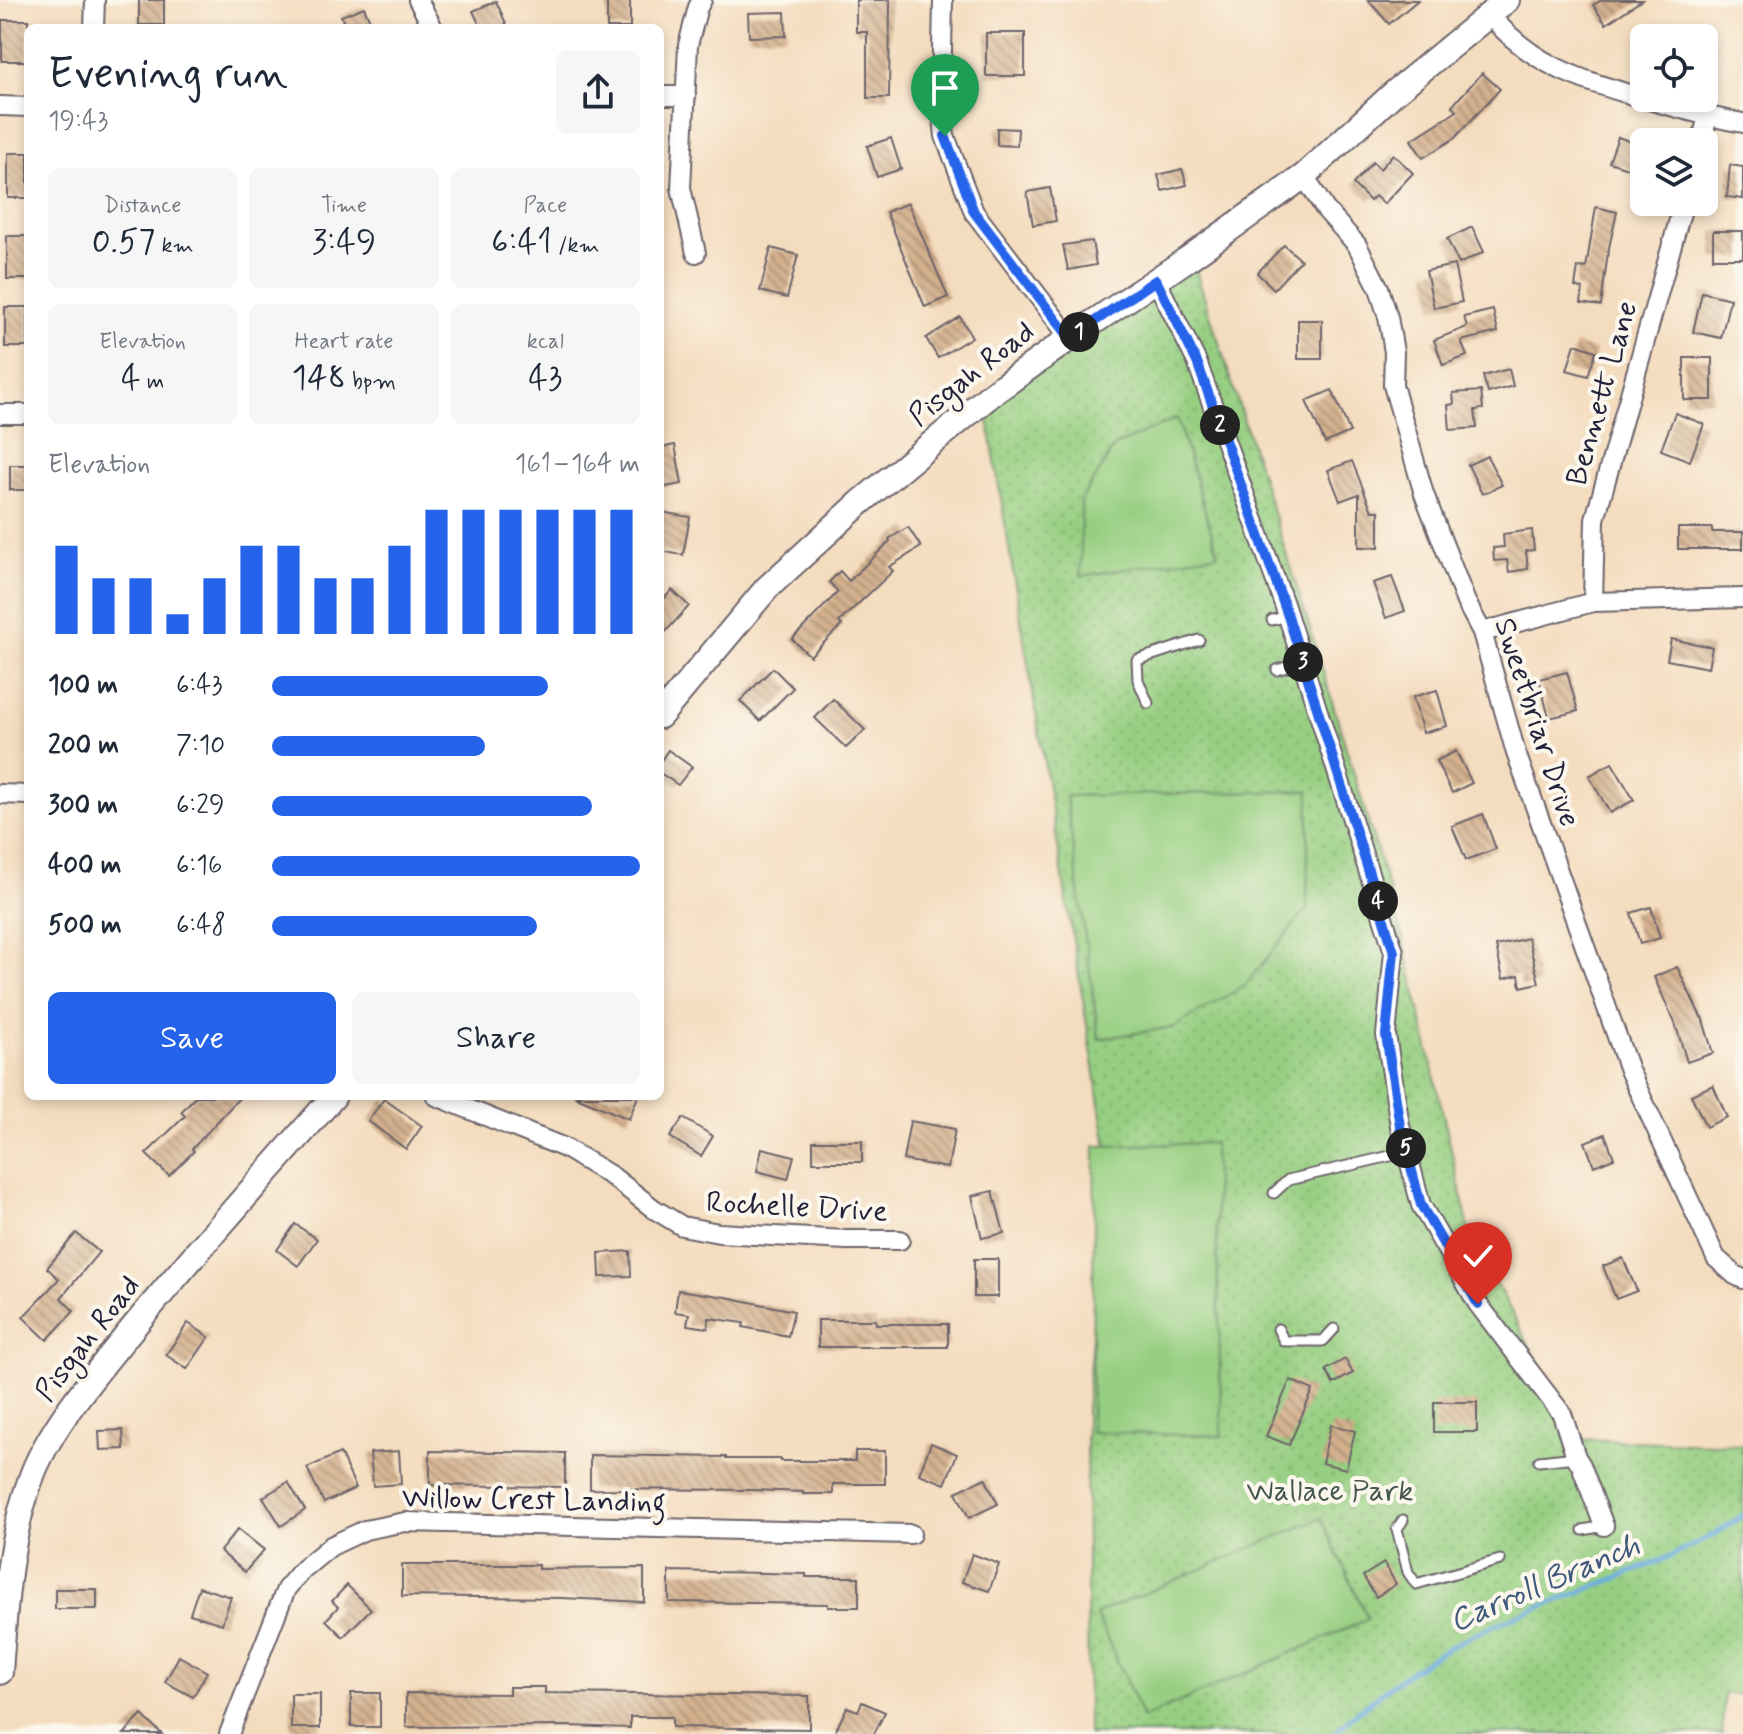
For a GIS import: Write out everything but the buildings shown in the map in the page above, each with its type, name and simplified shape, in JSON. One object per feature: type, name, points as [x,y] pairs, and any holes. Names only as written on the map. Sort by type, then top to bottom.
[{"type":"street","points":[[94,24],[95,0]]},
{"type":"street","points":[[418,0],[431,24]]},
{"type":"street","points":[[696,253],[681,188],[688,45],[702,0]]},
{"type":"street","points":[[943,0],[941,101],[945,136],[974,212],[1070,338]]},
{"type":"street","points":[[1498,7],[1504,32],[1537,58],[1580,79],[1708,117],[1743,123]]},
{"type":"street","name":"Pisgah Road","points":[[664,711],[767,588],[861,502],[993,393],[1304,176],[1394,93],[1498,7]]},
{"type":"street","points":[[664,96],[686,96]]},
{"type":"street","points":[[0,106],[24,107]]},
{"type":"street","points":[[1705,128],[1708,117]]},
{"type":"street","name":"Sweetbriar Drive","points":[[1304,176],[1325,209],[1357,245],[1379,288],[1394,352],[1393,385],[1424,494],[1466,602],[1482,632],[1516,753],[1629,1070],[1716,1258],[1743,1279]]},
{"type":"street","name":"Bennett Lane","points":[[1593,602],[1595,519],[1680,216]]},
{"type":"street","points":[[1156,280],[1197,362],[1280,618],[1303,662],[1394,952],[1386,1035],[1400,1126],[1421,1205],[1478,1304],[1562,1414],[1604,1526]]},
{"type":"street","points":[[0,414],[24,414]]},
{"type":"street","points":[[1482,632],[1593,602],[1743,598]]},
{"type":"street","points":[[0,794],[24,795]]},
{"type":"street","name":"Pisgah Road","points":[[0,1672],[7,1577],[18,1519],[30,1479],[46,1446],[92,1378],[151,1306],[331,1100]]},
{"type":"street","name":"Rochelle Drive","points":[[446,1100],[565,1148],[613,1177],[682,1226],[719,1233],[900,1240]]},
{"type":"street","name":"Willow Crest Landing","points":[[229,1734],[286,1589],[303,1569],[331,1546],[365,1530],[405,1522],[911,1534]]},
{"type":"lane","points":[[1148,703],[1138,680],[1137,660],[1199,640]]},
{"type":"lane","points":[[1277,670],[1303,662]]},
{"type":"lane","points":[[1274,1193],[1288,1180],[1407,1152]]},
{"type":"lane","points":[[1278,1329],[1284,1341],[1323,1341],[1334,1329]]},
{"type":"lane","points":[[1539,1461],[1576,1457]]},
{"type":"lane","points":[[1403,1520],[1397,1529],[1408,1572],[1416,1584],[1500,1560]]},
{"type":"lane","points":[[1583,1530],[1604,1526]]},
{"type":"green space","name":"Wallace Park","points":[[1192,258],[1314,641],[1403,937],[1470,1233],[1578,1439],[1743,1445],[1743,1694],[1724,1694],[1722,1734],[1088,1734],[1086,1411],[1107,1147],[985,401]]},
{"type":"green space","points":[[1177,418],[1218,554],[1081,576],[1081,500],[1115,446]]},
{"type":"green space","points":[[1309,791],[1307,909],[1245,985],[1174,1027],[1099,1039],[1066,796]]},
{"type":"green space","points":[[1214,1143],[1222,1436],[1091,1432],[1095,1146]]},
{"type":"green space","points":[[1321,1518],[1368,1619],[1143,1718],[1096,1614]]},
{"type":"waterway","name":"Carroll Branch","points":[[1333,1734],[1368,1703],[1446,1649],[1511,1618],[1675,1554],[1743,1515]]},
{"type":"route","points":[[945,136],[974,212],[1070,338],[1156,280],[1197,362],[1284,604],[1394,952],[1386,1035],[1400,1126],[1421,1205],[1478,1304]]}]
